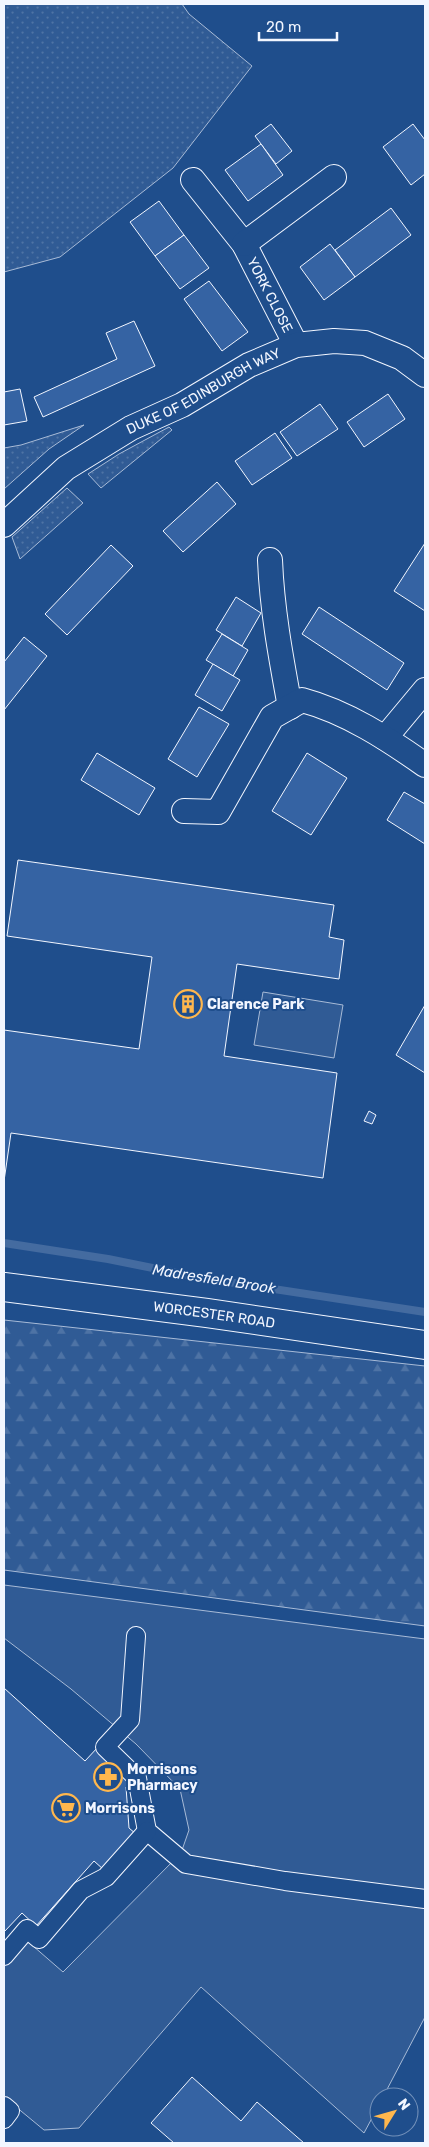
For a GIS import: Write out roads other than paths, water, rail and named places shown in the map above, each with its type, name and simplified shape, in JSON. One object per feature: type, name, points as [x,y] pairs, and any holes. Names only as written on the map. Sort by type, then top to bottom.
[{"type":"highway","name":"WORCESTER ROAD","points":[[4,1287],[207,1313],[425,1345]]},
{"type":"street","name":"YORK CLOSE","points":[[244,244],[334,177]]},
{"type":"street","name":"YORK CLOSE","points":[[194,180],[244,244],[296,345]]},
{"type":"street","name":"DUKE OF EDINBURGH WAY","points":[[4,525],[66,468],[132,428],[182,405],[249,365],[296,345],[334,341],[365,343],[402,358],[425,375]]},
{"type":"street","points":[[270,560],[271,590],[277,637],[290,707]]},
{"type":"street","points":[[385,738],[425,690]]},
{"type":"street","points":[[184,811],[218,812],[272,717],[302,700],[319,705],[385,738],[425,765]]},
{"type":"street","points":[[136,1636],[130,1720],[105,1747],[137,1778],[147,1830],[186,1864],[285,1881],[425,1899]]},
{"type":"street","points":[[4,1956],[27,1929],[39,1939],[81,1890],[106,1877],[147,1830]]},
{"type":"street","points":[[4,2106],[10,2111],[4,2119]]},
{"type":"waterway","name":"Madresfield Brook","points":[[4,1243],[108,1259],[202,1278],[425,1312]]},
{"type":"place","name":"Clarence Park","points":[[188,1004]]},
{"type":"place","name":"Morrisons Pharmacy","points":[[108,1777]]},
{"type":"place","name":"Morrisons","points":[[66,1808]]}]
